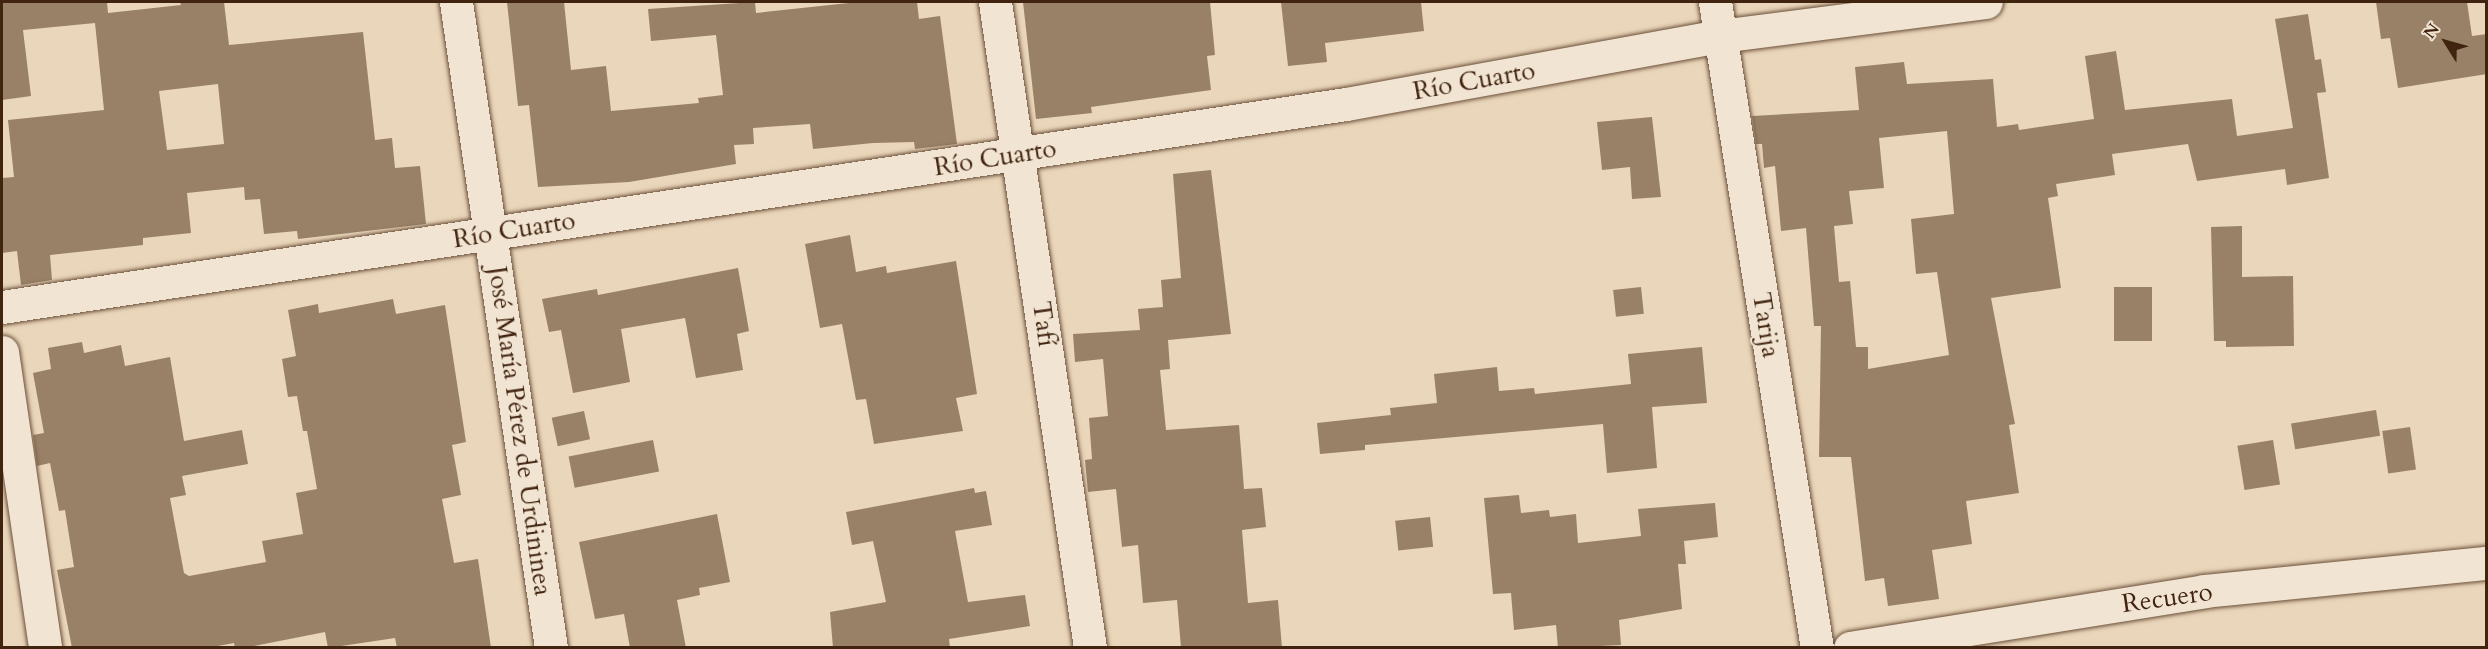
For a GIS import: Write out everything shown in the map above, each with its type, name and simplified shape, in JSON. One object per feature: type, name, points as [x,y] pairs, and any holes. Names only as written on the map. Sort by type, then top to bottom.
[{"type":"street","name":"José María Pérez de Urdininea","points":[[456,2],[492,234],[551,648]]},
{"type":"street","name":"Tafí","points":[[995,2],[1020,155],[1090,648]]},
{"type":"street","name":"Tarija","points":[[1715,2],[1817,648]]},
{"type":"street","name":"Río Cuarto","points":[[2,307],[1346,104],[1720,36],[1986,2]]},
{"type":"street","points":[[2,352],[45,648]]},
{"type":"street","name":"Recuero","points":[[1850,648],[2204,591],[2487,563]]},
{"type":"building","points":[[2,2],[107,2],[108,13],[181,5],[180,2],[224,2],[229,45],[363,32],[375,140],[392,138],[395,168],[420,166],[426,224],[298,239],[297,231],[264,234],[260,199],[245,200],[244,187],[187,193],[191,233],[143,238],[143,245],[50,255],[52,280],[21,285],[17,251],[2,253],[2,178],[14,177],[8,120],[104,110],[95,23],[23,30],[31,96],[2,100]],"holes":[[[218,84],[224,144],[167,150],[159,91]]]},
{"type":"building","points":[[507,2],[564,2],[571,70],[606,66],[611,111],[699,103],[698,98],[723,95],[716,35],[651,41],[648,9],[755,2],[756,13],[858,2],[917,2],[919,19],[940,16],[957,144],[915,149],[914,142],[873,143],[813,149],[810,124],[753,128],[754,144],[734,145],[736,164],[629,182],[538,187],[529,105],[518,106]]},
{"type":"building","points":[[1023,2],[1210,2],[1215,55],[1207,56],[1211,90],[1091,107],[1092,113],[1036,119]]},
{"type":"building","points":[[1281,2],[1421,2],[1424,31],[1325,43],[1327,62],[1288,66]]},
{"type":"building","points":[[2376,2],[2467,2],[2472,36],[2487,34],[2487,74],[2398,88],[2390,38],[2381,39]]},
{"type":"building","points":[[2308,14],[2315,60],[2321,59],[2326,92],[2317,93],[2329,178],[2287,185],[2285,169],[2197,181],[2188,144],[2112,154],[2115,175],[2056,184],[2058,196],[2048,198],[2061,288],[1991,298],[2015,424],[2009,425],[2019,493],[1966,501],[1972,544],[1932,550],[1939,599],[1888,606],[1884,578],[1865,581],[1851,457],[1819,457],[1821,326],[1814,326],[1806,228],[1781,231],[1775,166],[1764,168],[1762,144],[1756,144],[1752,116],[1859,110],[1855,67],[1904,62],[1907,84],[1993,79],[1997,127],[2018,124],[2019,130],[2094,119],[2085,56],[2116,51],[2125,110],[2232,99],[2237,136],[2293,128],[2275,19]],"holes":[[[1947,131],[1954,214],[1911,219],[1916,274],[1937,272],[1949,355],[1868,369],[1868,347],[1856,347],[1850,281],[1839,282],[1834,226],[1853,224],[1849,191],[1884,188],[1879,138]]]},
{"type":"building","points":[[1652,117],[1661,197],[1632,199],[1630,167],[1602,170],[1597,122]]},
{"type":"building","points":[[1211,170],[1231,334],[1168,340],[1170,369],[1160,370],[1166,430],[1239,425],[1244,489],[1262,488],[1266,527],[1242,530],[1248,603],[1278,600],[1282,648],[1181,648],[1177,600],[1143,603],[1138,545],[1122,547],[1116,489],[1088,492],[1085,460],[1092,459],[1089,418],[1108,416],[1103,359],[1075,362],[1073,334],[1140,330],[1138,309],[1163,307],[1161,280],[1181,278],[1173,174]]},
{"type":"building","points":[[2242,226],[2242,277],[2293,276],[2294,346],[2226,347],[2226,341],[2214,341],[2211,227]]},
{"type":"building","points":[[850,235],[856,272],[886,266],[887,273],[956,261],[977,394],[956,398],[963,431],[874,444],[866,399],[856,400],[842,324],[820,328],[805,244]]},
{"type":"building","points":[[738,268],[749,331],[737,334],[743,370],[696,378],[685,318],[621,329],[630,382],[573,393],[561,330],[549,332],[542,299],[597,289],[598,295]]},
{"type":"building","points":[[1641,287],[1644,314],[1616,317],[1613,290]]},
{"type":"building","points":[[2114,287],[2152,287],[2152,341],[2114,341]]},
{"type":"building","points":[[393,299],[396,314],[445,305],[466,442],[452,445],[461,495],[442,499],[454,563],[478,559],[491,648],[397,648],[395,638],[328,648],[325,632],[244,648],[235,648],[234,643],[207,648],[72,648],[57,570],[74,567],[65,510],[59,511],[50,463],[37,466],[33,435],[44,433],[33,373],[51,369],[48,348],[82,342],[84,353],[121,345],[125,366],[170,357],[184,441],[242,430],[248,464],[182,476],[186,495],[170,498],[184,573],[189,576],[266,562],[262,541],[303,534],[296,493],[317,489],[307,431],[303,431],[297,396],[288,397],[282,359],[296,356],[288,310],[318,304],[319,313]]},
{"type":"building","points":[[1702,347],[1707,403],[1652,407],[1657,468],[1607,473],[1603,424],[1365,445],[1365,450],[1320,454],[1317,423],[1391,415],[1390,408],[1437,403],[1434,374],[1497,367],[1499,391],[1534,388],[1535,394],[1631,384],[1628,354]]},
{"type":"building","points":[[2376,410],[2380,436],[2295,449],[2291,423]]},
{"type":"building","points":[[584,411],[590,439],[558,446],[552,418]]},
{"type":"building","points":[[2410,427],[2416,470],[2388,473],[2382,431]]},
{"type":"building","points":[[653,440],[659,471],[575,488],[569,456]]},
{"type":"building","points":[[2273,440],[2280,484],[2244,490],[2237,446]]},
{"type":"building","points":[[974,488],[975,493],[986,491],[992,525],[955,531],[968,602],[1025,595],[1030,626],[949,639],[950,648],[833,648],[830,612],[886,602],[873,541],[852,545],[846,512]]},
{"type":"building","points":[[1519,495],[1521,513],[1549,510],[1550,517],[1576,514],[1578,543],[1641,536],[1638,509],[1715,503],[1718,537],[1684,541],[1686,564],[1678,564],[1682,609],[1619,620],[1621,645],[1558,648],[1556,625],[1514,630],[1511,593],[1493,594],[1484,498]]},
{"type":"building","points":[[717,514],[730,582],[699,588],[700,595],[677,600],[686,648],[630,648],[624,614],[595,619],[579,542]]},
{"type":"building","points":[[1430,517],[1433,547],[1398,550],[1395,521]]}]
